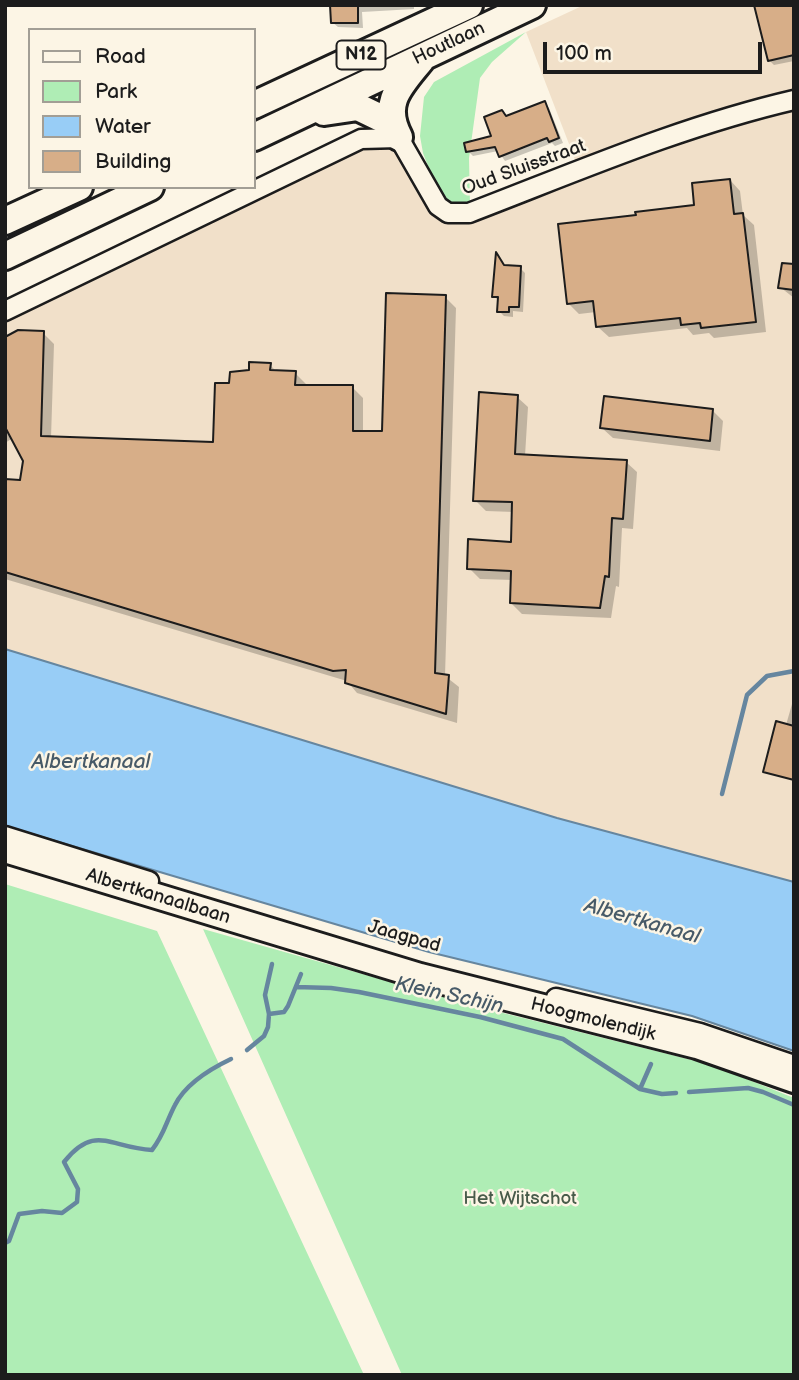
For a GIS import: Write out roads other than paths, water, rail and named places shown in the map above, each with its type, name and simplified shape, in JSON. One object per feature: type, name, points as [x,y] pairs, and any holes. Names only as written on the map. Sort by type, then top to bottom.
[{"type":"main road","name":"Houtlaan","points":[[256,105],[469,5]]},
{"type":"main road","name":"Houtlaan","points":[[256,136],[532,5]]},
{"type":"main road","points":[[395,130],[391,107],[395,95],[424,56]]},
{"type":"main road","points":[[295,117],[358,107],[395,130]]},
{"type":"main road","points":[[5,221],[75,189]]},
{"type":"main road","points":[[5,256],[146,189]]},
{"type":"street","name":"Oud Sluisstraat","points":[[395,130],[438,206],[448,213],[469,213],[744,111],[794,100]]},
{"type":"street","points":[[5,311],[361,139],[395,130]]},
{"type":"street","name":"Jaagpad","points":[[5,836],[411,961],[700,1033],[794,1065]]},
{"type":"street","name":"Albertkanaalbaan","points":[[5,850],[310,944]]},
{"type":"street","name":"Hoogmolendijk","points":[[310,944],[465,988],[686,1042],[794,1080]]},
{"type":"water","name":"Albertkanaal","points":[[5,649],[557,818],[794,882],[794,1051],[692,1016],[429,952],[5,826]]},
{"type":"waterway","name":"Klein Schijn","points":[[722,794],[747,695],[767,676],[794,671]]},
{"type":"waterway","name":"Klein Schijn","points":[[247,1050],[264,1036],[268,1027],[269,1014],[265,995],[272,964]]},
{"type":"waterway","name":"Klein Schijn","points":[[269,1014],[284,1012],[301,974]]},
{"type":"waterway","name":"Klein Schijn","points":[[296,987],[359,992],[480,1017],[563,1039],[640,1089],[651,1064]]},
{"type":"waterway","name":"Klein Schijn","points":[[5,1243],[9,1241],[19,1214],[42,1211],[62,1213],[77,1202],[78,1189],[64,1162],[75,1150],[94,1141],[152,1150],[185,1090],[207,1072],[231,1059]]},
{"type":"waterway","points":[[689,1092],[748,1088],[794,1105]]},
{"type":"waterway","points":[[640,1089],[662,1094],[676,1093]]},
{"type":"park label","name":"Het Wijtschot","points":[[520,1199]]}]
